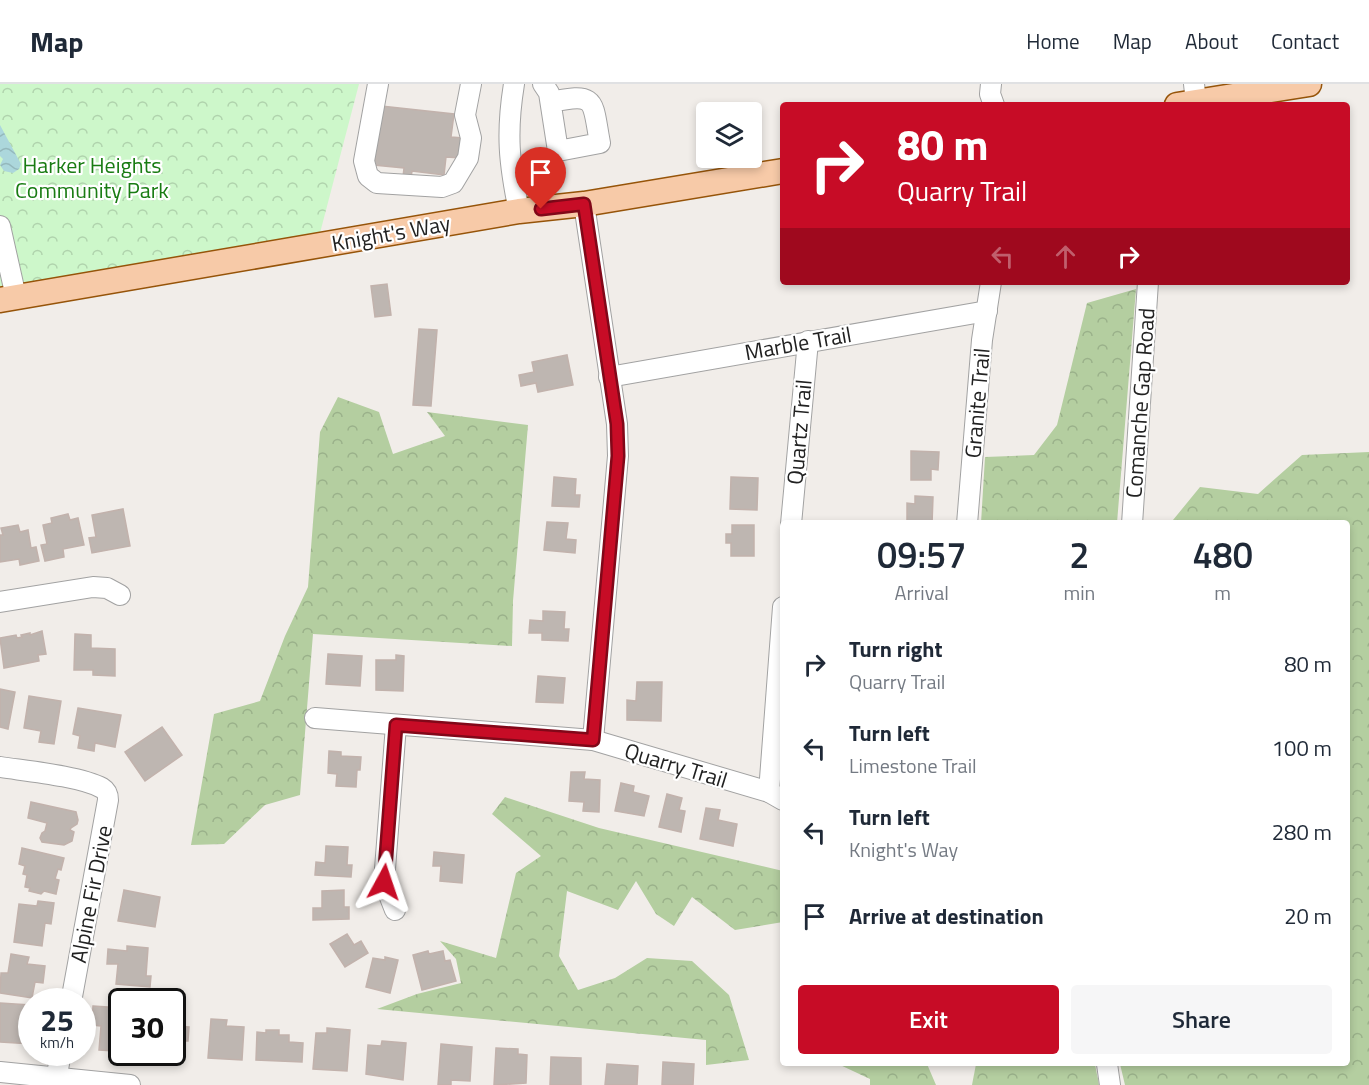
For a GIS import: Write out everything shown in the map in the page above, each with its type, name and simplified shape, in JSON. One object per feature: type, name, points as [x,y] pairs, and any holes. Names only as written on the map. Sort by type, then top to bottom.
[{"type":"main road","points":[[1189,97],[1310,84]]},
{"type":"main road","name":"Knight's Way","points":[[8,298],[519,212],[584,204],[780,171]]},
{"type":"street","points":[[378,84],[364,161],[368,176],[377,183],[442,187],[453,183],[468,158],[471,138],[465,116],[471,84]]},
{"type":"street","points":[[514,84],[508,118],[509,157],[519,212]]},
{"type":"street","points":[[543,84],[549,93],[551,102]]},
{"type":"street","points":[[584,204],[617,424],[618,456],[593,740]]},
{"type":"street","points":[[0,226],[8,298]]},
{"type":"street","name":"Granite Trail","points":[[967,520],[982,340],[991,285]]},
{"type":"street","name":"Comanche Gap Road","points":[[1132,520],[1148,285]]},
{"type":"street","name":"Marble Trail","points":[[609,377],[987,311]]},
{"type":"street","name":"Quartz Trail","points":[[791,520],[808,341]]},
{"type":"street","points":[[0,603],[93,587],[107,588],[120,595]]},
{"type":"street","points":[[776,796],[780,688]]},
{"type":"street","name":"Quarry Trail","points":[[315,717],[593,740],[776,796]]},
{"type":"street","points":[[395,910],[384,882],[396,725]]},
{"type":"street","name":"Alpine Fir Drive","points":[[0,767],[76,780],[103,788],[108,793],[73,988]]},
{"type":"street","points":[[56,1082],[59,1066]]},
{"type":"street","points":[[1107,1066],[1110,1085]]},
{"type":"street","points":[[0,1072],[56,1082],[129,1085]]},
{"type":"green space","name":"Harker Heights Community Park","points":[[0,84],[359,84],[320,233],[0,287]]},
{"type":"green space","points":[[1136,289],[1117,520],[981,520],[985,457],[1034,455],[1057,425],[1087,303]]},
{"type":"green space","points":[[338,397],[379,412],[393,454],[445,436],[427,412],[528,425],[513,601],[512,646],[313,634],[300,795],[265,805],[224,844],[191,845],[214,714],[260,701],[285,636],[308,587],[320,432]]},
{"type":"green space","points":[[1369,452],[1369,1085],[1125,1085],[1120,1066],[1350,1066],[1350,520],[1173,520],[1200,487],[1258,494],[1302,455]]},
{"type":"green space","points":[[505,797],[599,828],[780,870],[780,922],[735,930],[692,897],[674,926],[656,914],[636,881],[618,910],[567,891],[559,956],[578,990],[615,978],[647,958],[692,961],[729,995],[749,1060],[706,1065],[706,1040],[377,1009],[417,994],[461,983],[456,959],[440,941],[496,958],[516,873],[541,856],[492,814]]},
{"type":"green space","points":[[842,1066],[928,1066],[936,1085],[870,1085],[870,1079]]},
{"type":"green space","points":[[976,1066],[1095,1066],[1099,1085],[972,1085]]},
{"type":"water","points":[[0,125],[21,164],[19,169],[13,173],[4,171],[0,165],[3,159],[0,156]]},
{"type":"building","points":[[381,106],[454,114],[451,137],[463,138],[461,158],[446,157],[444,175],[412,171],[411,178],[403,177],[404,168],[374,165]]},
{"type":"building","points":[[387,284],[391,315],[375,317],[371,286]]},
{"type":"building","points":[[419,329],[437,330],[431,406],[413,405]]},
{"type":"building","points":[[567,355],[573,385],[538,392],[536,383],[521,386],[519,375],[534,372],[532,362]]},
{"type":"building","points":[[911,451],[939,452],[938,470],[931,469],[931,480],[911,480]]},
{"type":"building","points":[[554,477],[576,479],[575,495],[580,495],[579,507],[552,506]]},
{"type":"building","points":[[731,477],[758,478],[757,510],[730,509]]},
{"type":"building","points":[[915,496],[933,497],[932,520],[907,520],[907,503],[915,504]]},
{"type":"building","points":[[123,509],[130,546],[92,553],[89,538],[96,537],[92,515]]},
{"type":"building","points":[[68,514],[70,520],[78,518],[84,545],[63,549],[64,557],[45,561],[41,545],[47,544],[43,525],[52,523],[51,518]]},
{"type":"building","points":[[547,522],[568,523],[566,539],[576,540],[575,553],[544,550]]},
{"type":"building","points":[[18,525],[20,532],[28,530],[31,548],[36,547],[39,561],[20,565],[19,559],[0,562],[0,535],[3,535],[1,528]]},
{"type":"building","points":[[732,525],[754,525],[754,556],[731,556],[731,543],[726,543],[726,534],[732,534]]},
{"type":"building","points":[[543,611],[565,612],[564,629],[569,629],[568,641],[542,640],[542,633],[529,633],[530,620],[543,621]]},
{"type":"building","points":[[42,631],[46,654],[38,655],[39,661],[4,668],[0,638],[16,635],[17,638],[22,637],[21,635]]},
{"type":"building","points":[[75,634],[91,635],[91,648],[115,649],[115,676],[93,675],[93,670],[74,670]]},
{"type":"building","points":[[328,654],[362,656],[360,686],[326,684]]},
{"type":"building","points":[[396,655],[404,656],[403,691],[376,690],[376,660],[396,660]]},
{"type":"building","points":[[538,676],[565,678],[563,703],[536,702]]},
{"type":"building","points":[[637,682],[662,682],[661,721],[627,720],[627,700],[636,701]]},
{"type":"building","points":[[0,689],[15,692],[8,729],[0,727]]},
{"type":"building","points":[[29,696],[61,701],[54,744],[39,742],[41,731],[24,728]]},
{"type":"building","points":[[78,708],[121,715],[115,747],[95,743],[94,751],[78,748],[80,736],[73,734]]},
{"type":"building","points":[[162,727],[182,755],[145,781],[125,752]]},
{"type":"building","points":[[329,751],[341,752],[341,756],[361,757],[360,770],[357,770],[356,787],[336,786],[337,774],[328,773]]},
{"type":"building","points":[[571,772],[585,772],[584,779],[600,780],[599,812],[583,811],[584,802],[569,801]]},
{"type":"building","points":[[621,783],[634,786],[633,792],[649,796],[644,816],[615,811]]},
{"type":"building","points":[[667,794],[682,798],[679,810],[685,811],[681,832],[659,827]]},
{"type":"building","points":[[31,802],[76,812],[77,824],[70,830],[74,832],[72,841],[64,845],[42,842],[40,838],[47,823],[28,818]]},
{"type":"building","points":[[706,808],[720,810],[718,820],[737,824],[733,846],[700,839]]},
{"type":"building","points":[[326,846],[348,847],[347,865],[352,865],[351,877],[315,875],[316,862],[325,863]]},
{"type":"building","points":[[22,848],[64,858],[61,870],[58,869],[55,879],[59,880],[56,894],[44,891],[41,894],[29,891],[30,888],[25,887],[27,875],[23,874],[25,866],[19,864]]},
{"type":"building","points":[[434,852],[464,855],[462,883],[440,881],[441,866],[433,866]]},
{"type":"building","points":[[124,890],[160,897],[155,927],[118,921]]},
{"type":"building","points":[[344,890],[344,907],[349,907],[349,919],[313,920],[313,908],[322,908],[322,891]]},
{"type":"building","points":[[38,901],[54,903],[51,924],[45,923],[42,946],[14,942],[19,904],[37,906]]},
{"type":"building","points":[[347,934],[354,945],[361,941],[368,953],[345,967],[330,944]]},
{"type":"building","points":[[127,946],[148,948],[146,976],[151,976],[150,987],[116,984],[118,964],[107,964],[108,949],[127,951]]},
{"type":"building","points":[[428,951],[429,954],[443,951],[445,961],[450,960],[456,981],[422,990],[413,955]]},
{"type":"building","points":[[11,954],[29,957],[27,964],[45,966],[43,983],[35,982],[34,988],[18,988],[18,996],[0,993],[1,973],[8,973]]},
{"type":"building","points":[[385,957],[398,960],[390,993],[366,987],[373,958],[385,960]]},
{"type":"building","points":[[0,1003],[18,1004],[18,1043],[0,1042]]},
{"type":"building","points":[[96,1006],[108,1007],[108,1051],[99,1050],[101,1026],[96,1025]]},
{"type":"building","points":[[211,1019],[227,1020],[226,1026],[244,1027],[242,1060],[208,1058]]},
{"type":"building","points":[[186,1027],[189,1027],[188,1041],[186,1041]]},
{"type":"building","points":[[327,1028],[350,1030],[347,1071],[313,1069],[316,1033],[327,1033]]},
{"type":"building","points":[[266,1030],[279,1030],[279,1035],[289,1035],[289,1042],[303,1043],[302,1062],[256,1060],[257,1032],[266,1033]]},
{"type":"building","points":[[382,1041],[406,1043],[403,1080],[366,1074],[368,1045],[381,1046]]},
{"type":"building","points":[[441,1044],[472,1047],[470,1081],[451,1080],[451,1085],[438,1085]]},
{"type":"building","points":[[496,1048],[518,1049],[518,1054],[527,1055],[526,1083],[494,1085]]},
{"type":"building","points":[[551,1057],[581,1058],[581,1085],[550,1085]]},
{"type":"building","points":[[663,1062],[694,1064],[693,1085],[662,1085]]},
{"type":"building","points":[[607,1064],[638,1066],[637,1085],[605,1085]]},
{"type":"route","points":[[384,882],[396,725],[593,740],[618,456],[617,424],[584,204],[541,209]]}]
